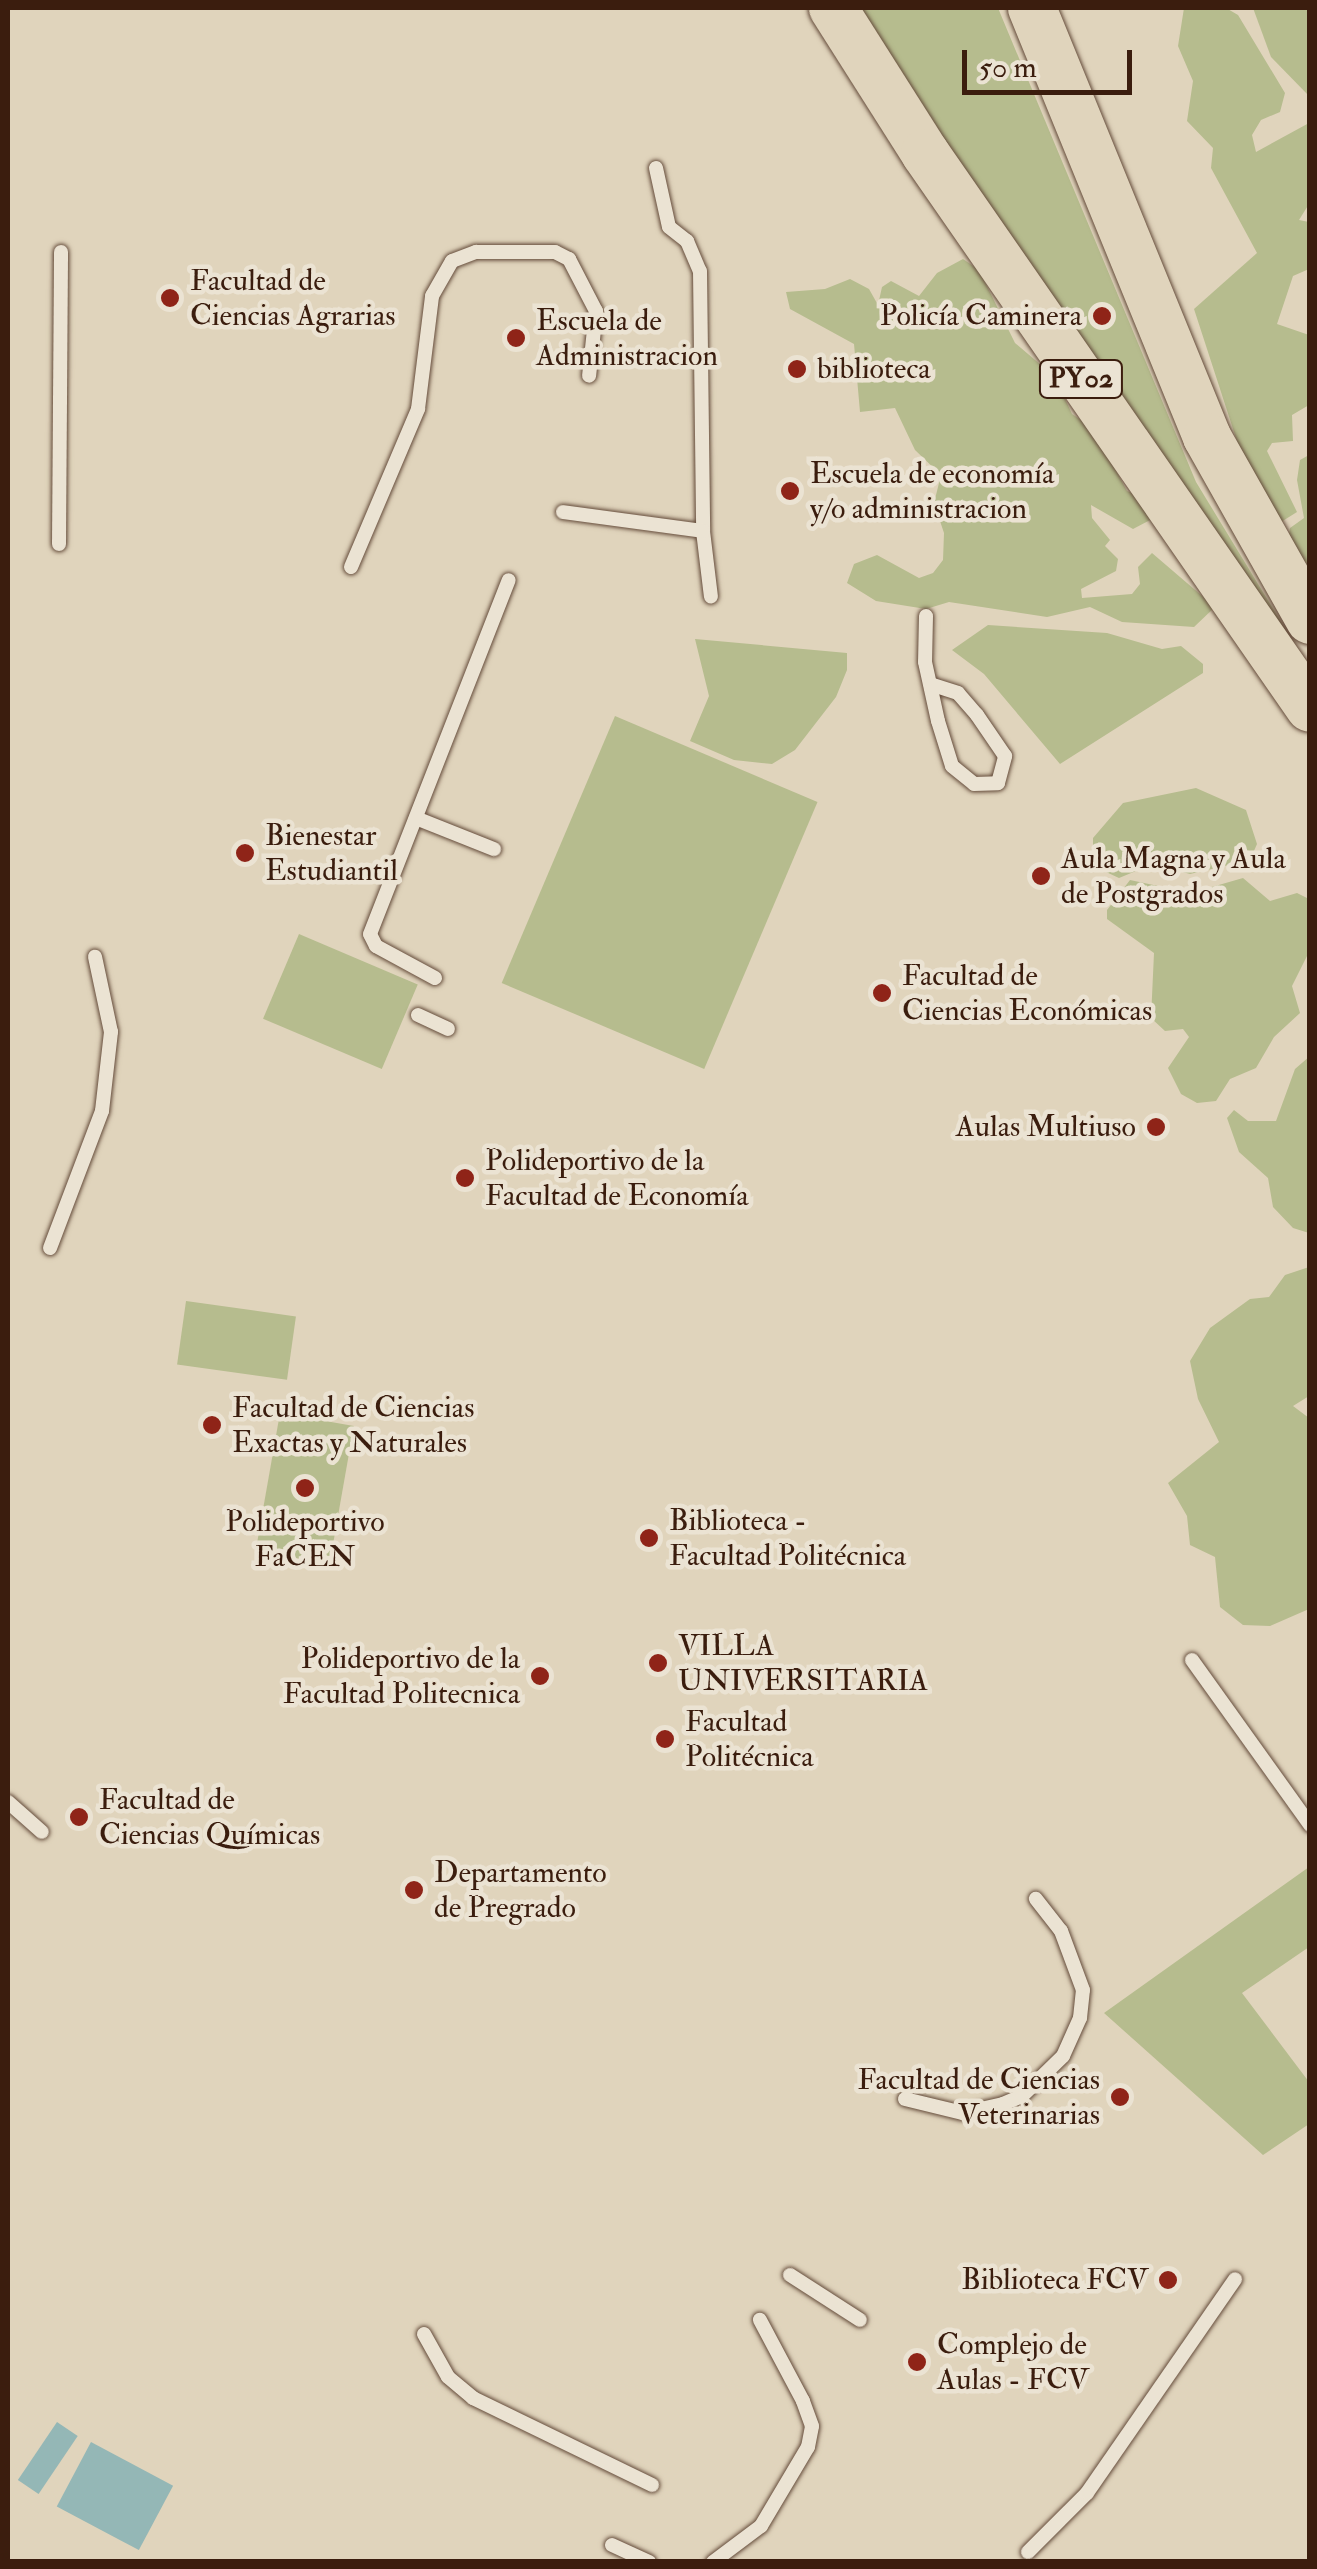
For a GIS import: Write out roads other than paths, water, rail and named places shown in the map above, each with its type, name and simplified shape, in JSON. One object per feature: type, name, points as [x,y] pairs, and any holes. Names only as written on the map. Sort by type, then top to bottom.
[{"type":"highway","name":"PY02","points":[[1032,8],[1206,437],[1310,620]]},
{"type":"highway","name":"PY02","points":[[851,14],[905,124],[1310,708]]},
{"type":"lane","points":[[656,168],[670,227],[687,241],[700,271],[703,531],[712,597]]},
{"type":"lane","points":[[59,544],[61,252]]},
{"type":"lane","points":[[351,567],[418,408],[432,296],[452,260],[476,252],[555,252],[569,259],[596,312],[589,376]]},
{"type":"lane","points":[[563,512],[703,531]]},
{"type":"lane","points":[[435,978],[371,940],[510,580]]},
{"type":"lane","points":[[926,616],[930,684],[960,777],[986,788],[998,783],[1004,756],[977,716],[958,692],[930,684]]},
{"type":"lane","points":[[416,818],[494,848]]},
{"type":"lane","points":[[50,1248],[102,1111],[111,1032],[95,958]]},
{"type":"lane","points":[[418,1015],[448,1028]]},
{"type":"lane","points":[[1192,1660],[1310,1826]]},
{"type":"lane","points":[[8,1802],[42,1832]]},
{"type":"lane","points":[[905,2099],[963,2113],[1003,2104],[1022,2096],[1064,2056],[1080,2018],[1083,1990],[1061,1931],[1036,1899]]},
{"type":"lane","points":[[790,2274],[860,2320]]},
{"type":"lane","points":[[1028,2552],[1087,2493],[1235,2279]]},
{"type":"lane","points":[[713,2562],[761,2526],[808,2447],[812,2426],[803,2401],[760,2320]]},
{"type":"lane","points":[[424,2334],[448,2377],[473,2398],[652,2485]]},
{"type":"lane","points":[[612,2545],[649,2562]]},
{"type":"water","points":[[57,2422],[78,2436],[39,2494],[18,2480]]},
{"type":"water","points":[[91,2442],[173,2486],[139,2550],[57,2506]]},
{"type":"place","name":"Facultad de Ciencias Agrarias","points":[[170,298]]},
{"type":"place","name":"Policía Caminera","points":[[1102,316]]},
{"type":"place","name":"Escuela de Administracion","points":[[516,338]]},
{"type":"place","name":"biblioteca","points":[[797,369]]},
{"type":"place","name":"Escuela de economía y/o administracion","points":[[790,491]]},
{"type":"place","name":"Bienestar Estudiantil","points":[[245,853]]},
{"type":"place","name":"Aula Magna y Aula de Postgrados","points":[[1041,876]]},
{"type":"place","name":"Facultad de Ciencias Económicas","points":[[882,993]]},
{"type":"place","name":"Aulas Multiuso","points":[[1156,1127]]},
{"type":"place","name":"Polideportivo de la Facultad de Economía","points":[[465,1178]]},
{"type":"place","name":"Facultad de Ciencias Exactas y Naturales","points":[[212,1425]]},
{"type":"place","name":"Polideportivo FaCEN","points":[[305,1488]]},
{"type":"place","name":"Biblioteca - Facultad Politécnica","points":[[649,1538]]},
{"type":"place","name":"VILLA UNIVERSITARIA","points":[[658,1663]]},
{"type":"place","name":"Polideportivo de la Facultad Politecnica","points":[[540,1676]]},
{"type":"place","name":"Facultad Politécnica","points":[[665,1739]]},
{"type":"place","name":"Facultad de Ciencias Químicas","points":[[79,1817]]},
{"type":"place","name":"Departamento de Pregrado","points":[[414,1890]]},
{"type":"place","name":"Facultad de Ciencias Veterinarias","points":[[1120,2097]]},
{"type":"place","name":"Biblioteca FCV","points":[[1168,2280]]},
{"type":"place","name":"Complejo de Aulas - FCV","points":[[917,2362]]}]
